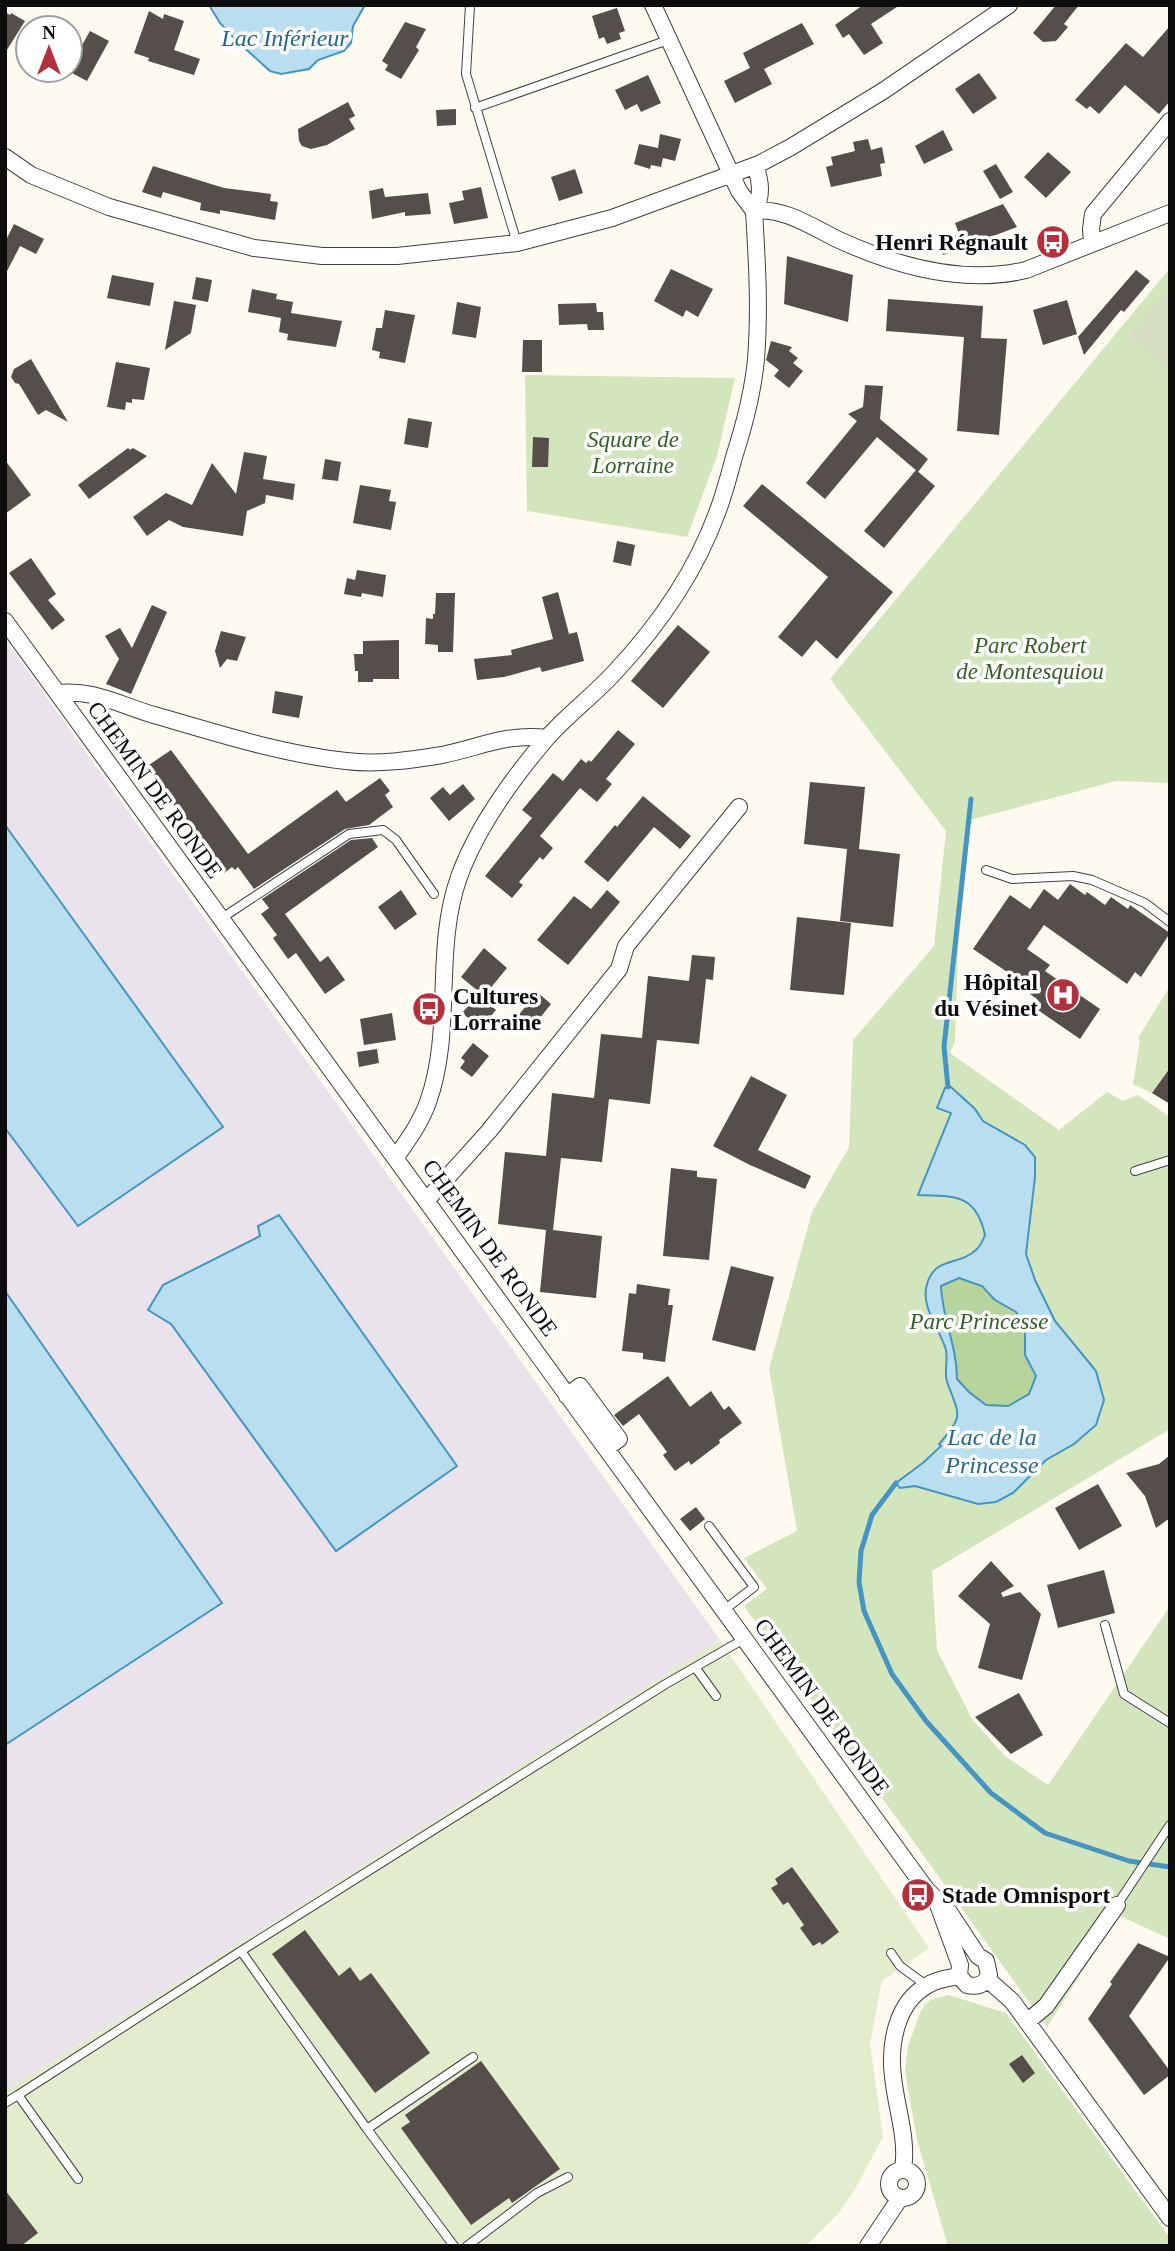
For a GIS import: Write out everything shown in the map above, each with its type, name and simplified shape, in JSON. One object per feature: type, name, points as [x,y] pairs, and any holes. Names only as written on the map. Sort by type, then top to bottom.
[{"type":"street","points":[[653,5],[745,201],[754,211],[776,211],[842,241],[896,261],[934,271],[975,275],[1010,274],[1026,270],[1170,213]]},
{"type":"street","points":[[5,157],[31,175],[109,207],[254,248],[322,256],[397,256],[517,243],[612,218],[755,166],[883,91],[1009,5]]},
{"type":"street","points":[[1092,242],[1093,215],[1170,121]]},
{"type":"street","points":[[396,1157],[428,1103],[437,1071],[443,1015],[445,935],[459,878],[478,835],[500,800],[547,738],[613,674],[656,625],[690,573],[717,514],[744,426],[756,362],[759,290],[754,211],[760,196],[760,181],[755,166]]},
{"type":"street","name":"CHEMIN DE RONDE","points":[[5,621],[744,1639],[937,1902],[950,1912],[978,1956],[988,1965],[987,1979],[1012,2001],[1170,2218]]},
{"type":"street","points":[[57,693],[90,693],[238,740],[302,755],[349,762],[390,762],[443,755],[525,736],[547,738]]},
{"type":"street","points":[[427,1200],[489,1131],[619,969],[626,946],[739,807]]},
{"type":"street","name":"CHEMIN DE RONDE","points":[[937,1902],[960,1970]]},
{"type":"street","points":[[1027,2022],[1046,2006],[1117,1905]]},
{"type":"street","points":[[868,2246],[900,2198],[914,2193],[917,2185],[915,2176],[903,2169],[905,2155],[892,2074],[896,2026],[910,2000],[926,1985],[960,1970],[967,1957],[978,1956]]},
{"type":"street","points":[[960,1970],[967,1985],[978,1986],[987,1979]]},
{"type":"lane","points":[[470,5],[466,74],[517,243]]},
{"type":"lane","points":[[475,108],[668,40]]},
{"type":"lane","points":[[222,918],[349,834],[366,831],[383,830],[396,840],[434,894]]},
{"type":"lane","points":[[986,870],[1012,879],[1073,876],[1092,880],[1144,903],[1170,922]]},
{"type":"lane","points":[[1135,1171],[1170,1160]]},
{"type":"lane","points":[[709,1526],[754,1587],[724,1610]]},
{"type":"lane","points":[[1105,1625],[1125,1694],[1170,1723]]},
{"type":"lane","points":[[5,2103],[241,1951],[744,1639]]},
{"type":"lane","points":[[695,1667],[716,1696]]},
{"type":"lane","points":[[1117,1905],[1170,1825]]},
{"type":"lane","points":[[241,1951],[454,2246]]},
{"type":"lane","points":[[891,1953],[900,1966],[926,1985]]},
{"type":"lane","points":[[367,2129],[473,2057]]},
{"type":"lane","points":[[18,2095],[78,2179]]},
{"type":"lane","points":[[467,2246],[537,2193],[568,2177]]},
{"type":"shaded area","points":[[5,639],[720,1640],[5,2091]]},
{"type":"green space","name":"Parc Princesse","points":[[1170,268],[1170,783],[1116,781],[970,820],[958,950],[955,1041],[950,1053],[1059,1130],[1107,1092],[1123,1101],[1138,1095],[1170,1117],[1170,1429],[932,1571],[937,1650],[972,1719],[1005,1756],[1048,1785],[1170,1606],[1170,1939],[1118,1915],[1047,2027],[744,1606],[767,1589],[744,1558],[797,1531],[769,1369],[812,1212],[849,1147],[853,1040],[934,946],[946,831],[830,679]]},
{"type":"green space","points":[[1170,287],[1170,372],[1128,337]]},
{"type":"green space","name":"Square de Lorraine","points":[[525,375],[735,378],[717,456],[687,537],[527,511]]},
{"type":"green space","points":[[1170,986],[1170,1068],[1152,1093],[1133,1084],[1140,1040],[1138,1038]]},
{"type":"green space","points":[[959,1278],[982,1286],[995,1300],[1016,1312],[1025,1326],[1025,1355],[1036,1376],[1029,1394],[1008,1406],[986,1405],[957,1379],[941,1286]]},
{"type":"green space","points":[[720,1640],[929,1948],[882,1981],[870,2043],[883,2137],[838,2214],[806,2246],[5,2246],[5,2091]]},
{"type":"green space","points":[[949,1995],[1006,2013],[1170,2238],[1170,2246],[948,2246],[917,2140],[905,2071],[908,2046],[921,2010],[930,2000]]},
{"type":"water","name":"Lac Inférieur","points":[[209,5],[365,5],[353,26],[351,43],[344,51],[318,60],[309,69],[281,74],[270,71],[238,42],[220,23]]},
{"type":"water","points":[[5,825],[223,1127],[78,1226],[5,1128]]},
{"type":"water","name":"Lac de la Princesse","points":[[951,1087],[975,1109],[983,1121],[1025,1145],[1035,1157],[1026,1254],[1055,1321],[1096,1371],[1104,1400],[1096,1425],[1074,1444],[1046,1460],[1013,1493],[996,1502],[978,1504],[915,1486],[900,1488],[896,1483],[941,1446],[939,1444],[953,1427],[957,1414],[946,1378],[946,1350],[926,1301],[927,1284],[936,1269],[970,1254],[978,1248],[985,1235],[976,1212],[962,1200],[918,1195],[951,1113],[937,1108],[945,1088]],"holes":[[[959,1278],[982,1286],[995,1300],[1016,1312],[1025,1326],[1025,1355],[1036,1376],[1029,1394],[1008,1406],[986,1405],[957,1379],[941,1286]]]},
{"type":"water","points":[[279,1215],[457,1466],[336,1551],[171,1324],[148,1310],[163,1285],[260,1236],[258,1226]]},
{"type":"water","points":[[5,1291],[222,1603],[5,1745]]},
{"type":"building","points":[[863,5],[900,5],[871,24],[883,43],[864,55],[849,34],[843,38],[835,25]]},
{"type":"building","points":[[1056,5],[1079,5],[1064,24],[1068,27],[1056,41],[1043,42],[1033,33]]},
{"type":"building","points":[[617,8],[625,31],[619,33],[621,39],[607,44],[604,37],[599,39],[592,16]]},
{"type":"building","points":[[149,11],[163,19],[164,14],[184,21],[174,50],[200,59],[194,75],[148,61],[149,58],[134,53]]},
{"type":"building","points":[[5,12],[14,15],[14,39],[5,53]]},
{"type":"building","points":[[405,22],[426,29],[416,47],[419,50],[401,79],[385,70],[388,65],[382,61]]},
{"type":"building","points":[[802,23],[814,44],[764,69],[772,84],[735,103],[724,81],[750,68],[743,53]]},
{"type":"building","points":[[1170,26],[1170,101],[1159,114],[1125,85],[1099,114],[1090,106],[1087,109],[1075,100],[1126,43],[1143,57]]},
{"type":"building","points":[[90,31],[109,41],[87,81],[84,79],[84,42]]},
{"type":"building","points":[[979,73],[997,98],[973,114],[955,89]]},
{"type":"building","points":[[648,75],[661,103],[641,112],[637,104],[625,110],[615,90]]},
{"type":"building","points":[[348,102],[355,116],[349,119],[355,129],[327,145],[311,149],[302,146],[298,129]]},
{"type":"building","points":[[456,109],[456,125],[437,126],[436,110]]},
{"type":"building","points":[[943,130],[953,150],[924,164],[915,146]]},
{"type":"building","points":[[660,134],[681,139],[675,161],[663,158],[661,167],[651,165],[650,169],[634,164],[639,144],[658,148]]},
{"type":"building","points":[[868,139],[871,150],[882,147],[885,163],[880,164],[882,176],[831,187],[826,167],[833,165],[831,157],[855,151],[853,142]]},
{"type":"building","points":[[1048,152],[1071,172],[1046,198],[1024,177]]},
{"type":"building","points":[[996,164],[1013,192],[1000,199],[983,171]]},
{"type":"building","points":[[153,166],[224,188],[271,194],[270,201],[278,202],[275,220],[220,210],[220,214],[200,210],[201,203],[163,192],[161,198],[142,192]]},
{"type":"building","points":[[575,169],[583,193],[559,201],[551,177]]},
{"type":"building","points":[[481,187],[488,218],[454,224],[449,203],[464,200],[462,191]]},
{"type":"building","points":[[383,188],[385,197],[428,193],[431,214],[405,216],[405,212],[372,219],[369,191]]},
{"type":"building","points":[[1003,204],[1017,227],[943,255],[937,242],[959,234],[955,223]]},
{"type":"building","points":[[14,224],[44,239],[36,254],[20,246],[5,275],[5,242]]},
{"type":"building","points":[[787,256],[853,275],[848,322],[784,304]]},
{"type":"building","points":[[671,269],[713,289],[698,317],[686,310],[683,317],[654,301]]},
{"type":"building","points":[[1136,270],[1150,281],[1124,312],[1121,310],[1084,355],[1078,337]]},
{"type":"building","points":[[112,275],[154,283],[150,306],[107,298]]},
{"type":"building","points":[[196,277],[212,280],[208,302],[192,299]]},
{"type":"building","points":[[252,289],[277,294],[276,299],[293,302],[291,313],[342,321],[336,347],[287,340],[288,334],[279,332],[281,318],[248,312]]},
{"type":"building","points":[[888,299],[983,306],[981,338],[1007,339],[999,435],[957,431],[964,337],[886,331]]},
{"type":"building","points":[[1067,300],[1077,334],[1043,345],[1033,310]]},
{"type":"building","points":[[174,301],[196,305],[191,333],[165,350]]},
{"type":"building","points":[[457,302],[481,307],[476,338],[452,334]]},
{"type":"building","points":[[596,303],[597,312],[603,312],[604,330],[588,330],[587,324],[559,325],[558,304]]},
{"type":"building","points":[[385,310],[415,315],[405,363],[379,358],[380,352],[372,350],[376,328],[382,328]]},
{"type":"building","points":[[523,340],[542,340],[542,372],[522,372]]},
{"type":"building","points":[[771,341],[792,347],[789,351],[798,358],[793,363],[803,371],[789,388],[774,376],[779,370],[766,360]]},
{"type":"building","points":[[31,359],[68,422],[46,410],[38,415],[19,384],[11,377],[14,369]]},
{"type":"building","points":[[116,362],[150,368],[144,400],[132,399],[132,403],[126,402],[125,410],[107,407]]},
{"type":"building","points":[[865,385],[883,386],[880,419],[928,459],[918,472],[877,437],[825,499],[806,483],[857,421],[848,414],[863,407]]},
{"type":"building","points":[[408,418],[432,422],[428,448],[404,444]]},
{"type":"building","points":[[533,437],[549,438],[548,467],[532,467]]},
{"type":"building","points":[[128,448],[147,456],[89,499],[78,485]]},
{"type":"building","points":[[244,452],[267,456],[263,479],[295,484],[293,500],[266,495],[265,503],[247,511],[243,536],[183,527],[169,520],[147,536],[133,517],[166,493],[192,505],[212,463],[236,494]]},
{"type":"building","points":[[325,459],[341,462],[338,481],[322,479]]},
{"type":"building","points":[[5,460],[31,495],[5,514]]},
{"type":"building","points":[[916,470],[935,486],[884,548],[864,531]]},
{"type":"building","points":[[762,484],[893,592],[837,659],[816,640],[802,657],[778,637],[828,577],[743,506]]},
{"type":"building","points":[[360,485],[391,490],[389,501],[396,502],[391,530],[353,523]]},
{"type":"building","points":[[617,541],[635,545],[631,566],[613,562]]},
{"type":"building","points":[[31,558],[56,594],[48,600],[65,620],[52,630],[9,573]]},
{"type":"building","points":[[357,570],[386,575],[383,597],[362,593],[361,597],[344,594],[347,578],[355,580]]},
{"type":"building","points":[[558,592],[569,634],[577,632],[584,661],[542,672],[540,667],[504,677],[477,680],[474,659],[512,655],[511,650],[553,639],[542,597]]},
{"type":"building","points":[[436,593],[455,593],[453,652],[438,652],[438,645],[425,644],[426,618],[433,619],[435,614]]},
{"type":"building","points":[[152,605],[167,612],[131,694],[106,684],[119,659],[105,636],[120,628],[132,648]]},
{"type":"building","points":[[678,625],[710,652],[663,708],[631,681]]},
{"type":"building","points":[[221,631],[246,637],[237,661],[227,659],[220,668],[215,651]]},
{"type":"building","points":[[399,640],[399,679],[358,682],[354,654],[363,654],[363,641]]},
{"type":"building","points":[[275,691],[303,696],[299,718],[272,713]]},
{"type":"building","points":[[618,730],[635,744],[606,779],[612,784],[597,802],[580,788],[540,836],[553,848],[543,860],[540,857],[519,882],[523,885],[512,898],[485,876],[532,818],[522,810],[553,773],[563,781],[581,759],[586,763],[589,760],[591,762]]},
{"type":"building","points":[[171,750],[248,854],[337,790],[346,802],[380,778],[390,791],[385,795],[393,807],[369,825],[345,829],[254,889],[238,867],[235,870],[232,867],[224,873],[146,767]]},
{"type":"building","points":[[810,782],[865,787],[859,849],[900,854],[893,927],[840,921],[847,849],[804,844]]},
{"type":"building","points":[[463,784],[475,799],[449,821],[430,798],[443,787],[450,795]]},
{"type":"building","points":[[643,796],[691,836],[680,849],[654,827],[608,882],[584,862]]},
{"type":"building","points":[[372,838],[378,847],[285,914],[320,962],[328,956],[345,980],[325,994],[296,953],[288,959],[273,938],[277,935],[261,914],[269,908],[262,899],[351,840]]},
{"type":"building","points":[[1070,884],[1105,905],[1111,897],[1128,909],[1130,905],[1170,933],[1141,977],[1135,972],[1127,984],[1044,925],[1027,949],[1050,965],[1045,971],[1100,1009],[1080,1039],[1032,1006],[1037,999],[1019,986],[1022,982],[973,949],[1010,895],[1030,909],[1044,889],[1058,900]]},
{"type":"building","points":[[401,890],[417,914],[395,930],[378,907]]},
{"type":"building","points":[[607,890],[620,902],[568,965],[537,940],[574,896],[591,909]]},
{"type":"building","points":[[797,917],[851,923],[844,995],[790,990]]},
{"type":"building","points":[[484,948],[507,968],[484,996],[461,977]]},
{"type":"building","points":[[692,955],[715,957],[713,980],[706,979],[699,1044],[657,1040],[650,1104],[609,1099],[602,1162],[561,1158],[553,1230],[602,1236],[596,1298],[540,1292],[546,1230],[498,1224],[505,1152],[546,1156],[552,1093],[594,1098],[601,1034],[642,1038],[648,976],[689,981]]},
{"type":"building","points":[[537,992],[551,1004],[528,1033],[514,1021]]},
{"type":"building","points":[[478,995],[496,1010],[481,1028],[462,1013]]},
{"type":"building","points":[[392,1013],[396,1040],[364,1045],[360,1019]]},
{"type":"building","points":[[473,1043],[489,1056],[472,1077],[460,1068],[465,1061],[461,1058]]},
{"type":"building","points":[[377,1049],[379,1063],[359,1067],[357,1052]]},
{"type":"building","points":[[1170,1068],[1170,1104],[1152,1093]]},
{"type":"building","points":[[751,1076],[787,1095],[758,1150],[811,1176],[805,1189],[713,1146]]},
{"type":"building","points":[[671,1168],[697,1171],[697,1177],[717,1179],[709,1260],[663,1256]]},
{"type":"building","points":[[731,1266],[774,1277],[755,1351],[712,1340]]},
{"type":"building","points":[[637,1284],[670,1289],[668,1305],[673,1305],[665,1362],[643,1359],[643,1353],[622,1351],[629,1293],[636,1294]]},
{"type":"building","points":[[668,1376],[690,1407],[711,1391],[724,1410],[729,1406],[742,1423],[691,1465],[689,1461],[675,1471],[663,1455],[667,1452],[639,1414],[623,1426],[614,1415]]},
{"type":"building","points":[[1170,1455],[1170,1518],[1156,1528],[1145,1496],[1126,1473],[1159,1464]]},
{"type":"building","points":[[1098,1484],[1122,1526],[1079,1550],[1055,1508]]},
{"type":"building","points":[[696,1507],[705,1519],[690,1531],[680,1519]]},
{"type":"building","points":[[991,1561],[1014,1586],[1001,1593],[1003,1597],[1020,1592],[1041,1614],[1022,1680],[978,1668],[990,1624],[958,1596]]},
{"type":"building","points":[[1104,1570],[1115,1613],[1058,1628],[1047,1585]]},
{"type":"building","points":[[1019,1693],[1043,1735],[1011,1754],[975,1717]]},
{"type":"building","points":[[792,1867],[839,1932],[822,1945],[820,1942],[813,1946],[800,1928],[804,1925],[788,1902],[783,1905],[771,1888],[778,1884],[775,1879]]},
{"type":"building","points":[[305,1930],[339,1976],[350,1967],[360,1981],[371,1973],[430,2053],[375,2093],[272,1954]]},
{"type":"building","points":[[1138,1943],[1170,1957],[1129,2016],[1170,2071],[1170,2075],[1144,2095],[1088,2019]]},
{"type":"building","points":[[1022,2055],[1035,2073],[1023,2083],[1009,2064]]},
{"type":"building","points":[[481,2061],[560,2169],[512,2203],[509,2198],[471,2225],[401,2128],[410,2122],[405,2115]]},
{"type":"building","points":[[5,2190],[38,2233],[21,2246],[5,2246]]},
{"type":"waterway","points":[[948,1087],[944,1047],[971,799]]},
{"type":"waterway","points":[[896,1483],[872,1515],[861,1551],[859,1582],[864,1611],[892,1674],[926,1721],[991,1793],[1045,1833],[1129,1861],[1170,1867]]},
{"type":"place","name":"Henri Régnault","points":[[1053,242]]},
{"type":"place","name":"Hôpital du Vésinet","points":[[1063,995]]},
{"type":"place","name":"Cultures Lorraine","points":[[429,1009]]},
{"type":"place","name":"Stade Omnisport","points":[[918,1895]]},
{"type":"park label","name":"Parc Robert de Montesquiou","points":[[1030,658]]}]
